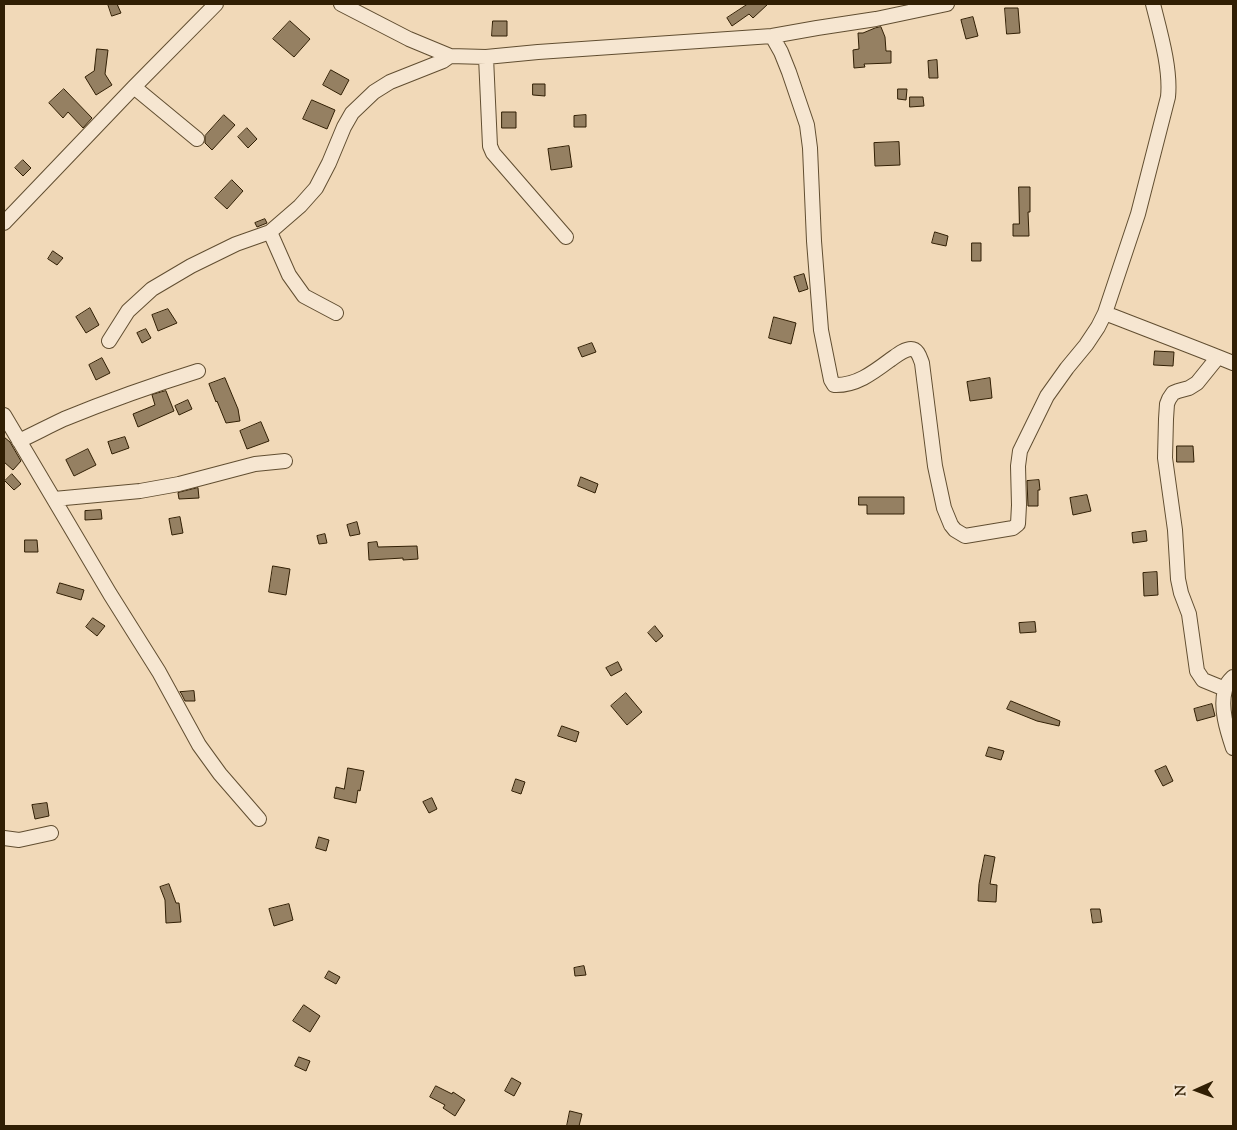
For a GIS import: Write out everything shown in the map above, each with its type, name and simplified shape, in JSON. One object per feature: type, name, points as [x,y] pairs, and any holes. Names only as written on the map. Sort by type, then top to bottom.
[{"type":"street","points":[[4,224],[216,4]]},
{"type":"street","points":[[342,4],[409,39],[450,56],[486,57],[772,36],[876,20],[947,4]]},
{"type":"street","points":[[772,36],[789,72],[808,131],[821,330],[831,380],[834,385],[852,383],[905,351],[912,349],[919,354],[922,363],[935,466],[942,500],[951,525],[961,535],[968,536],[1013,528],[1018,524],[1018,466],[1022,446],[1047,396],[1090,339],[1105,312],[1138,214],[1168,98],[1168,72],[1153,4]]},
{"type":"street","points":[[109,341],[128,311],[152,289],[190,266],[228,247],[270,232],[300,206],[316,188],[352,113],[374,92],[390,82],[443,61],[450,56]]},
{"type":"street","points":[[486,57],[490,146],[493,153],[566,237]]},
{"type":"street","points":[[134,87],[197,139]]},
{"type":"street","points":[[270,232],[288,275],[304,296],[336,313]]},
{"type":"street","points":[[1105,312],[1233,363]]},
{"type":"street","points":[[1218,357],[1198,382],[1189,388],[1173,393],[1169,399],[1166,419],[1166,458],[1175,530],[1178,579],[1189,614],[1197,671],[1203,680],[1225,689]]},
{"type":"street","points":[[19,441],[98,406],[198,371]]},
{"type":"street","points":[[4,415],[110,594],[159,672],[199,745],[220,774],[259,820]]},
{"type":"street","points":[[54,499],[140,491],[179,484],[255,464],[285,461]]},
{"type":"street","points":[[1233,677],[1225,689],[1224,712],[1233,748]]},
{"type":"street","points":[[4,838],[19,840],[51,833]]},
{"type":"building","points":[[108,4],[117,4],[121,13],[112,16]]},
{"type":"building","points":[[748,4],[768,4],[753,18],[749,14],[732,26],[727,18]]},
{"type":"building","points":[[1005,8],[1018,8],[1020,33],[1007,34]]},
{"type":"building","points":[[973,17],[978,36],[966,39],[961,20]]},
{"type":"building","points":[[290,21],[310,39],[294,57],[273,39]]},
{"type":"building","points":[[493,21],[507,21],[507,36],[492,36]]},
{"type":"building","points":[[881,27],[885,37],[886,51],[891,51],[891,63],[864,64],[865,67],[854,68],[853,50],[859,49],[858,33]]},
{"type":"building","points":[[97,49],[108,50],[105,74],[112,85],[96,95],[85,77],[94,71]]},
{"type":"building","points":[[937,60],[938,78],[929,78],[928,61]]},
{"type":"building","points":[[331,70],[349,80],[341,95],[323,85]]},
{"type":"building","points":[[533,84],[545,84],[545,96],[533,95]]},
{"type":"building","points":[[64,89],[92,118],[83,128],[68,112],[63,118],[49,103]]},
{"type":"building","points":[[898,89],[907,89],[906,100],[898,99]]},
{"type":"building","points":[[910,97],[923,97],[924,106],[910,107]]},
{"type":"building","points":[[312,100],[335,110],[327,129],[303,119]]},
{"type":"building","points":[[502,112],[516,112],[516,128],[502,128]]},
{"type":"building","points":[[224,115],[235,125],[212,150],[205,143],[205,136]]},
{"type":"building","points":[[586,115],[586,127],[574,127],[574,116]]},
{"type":"building","points":[[247,128],[257,139],[248,148],[238,137]]},
{"type":"building","points":[[899,142],[900,165],[875,166],[874,143]]},
{"type":"building","points":[[569,146],[572,167],[551,170],[548,149]]},
{"type":"building","points":[[23,160],[31,168],[23,176],[15,168]]},
{"type":"building","points":[[232,180],[243,191],[227,209],[215,198]]},
{"type":"building","points":[[1019,187],[1030,187],[1029,236],[1013,236],[1013,224],[1019,224]]},
{"type":"building","points":[[265,219],[267,223],[257,227],[255,223]]},
{"type":"building","points":[[935,232],[948,236],[946,246],[932,243]]},
{"type":"building","points":[[972,243],[981,243],[981,261],[972,261]]},
{"type":"building","points":[[53,251],[63,258],[57,265],[48,259]]},
{"type":"building","points":[[804,274],[808,289],[799,292],[794,277]]},
{"type":"building","points":[[90,308],[99,325],[86,333],[76,317]]},
{"type":"building","points":[[168,309],[177,323],[158,331],[152,315]]},
{"type":"building","points":[[774,317],[796,323],[791,344],[769,338]]},
{"type":"building","points":[[146,329],[151,338],[142,343],[137,333]]},
{"type":"building","points":[[592,343],[596,352],[582,357],[578,348]]},
{"type":"building","points":[[1155,351],[1174,352],[1173,366],[1154,365]]},
{"type":"building","points":[[102,358],[110,373],[96,380],[89,365]]},
{"type":"building","points":[[225,378],[238,409],[240,421],[226,423],[209,384]]},
{"type":"building","points":[[990,378],[992,398],[970,401],[967,382]]},
{"type":"building","points":[[166,391],[174,411],[138,427],[133,414],[155,405],[152,395]]},
{"type":"building","points":[[188,400],[192,409],[179,415],[175,406]]},
{"type":"building","points":[[261,422],[269,441],[247,449],[240,431]]},
{"type":"building","points":[[4,437],[10,442],[21,461],[13,470],[4,462]]},
{"type":"building","points":[[125,437],[129,448],[112,454],[108,442]]},
{"type":"building","points":[[1177,446],[1193,446],[1194,462],[1177,462]]},
{"type":"building","points":[[88,449],[96,465],[74,476],[66,460]]},
{"type":"building","points":[[12,474],[21,484],[14,490],[5,481]]},
{"type":"building","points":[[581,477],[598,484],[595,493],[578,486]]},
{"type":"building","points":[[1039,480],[1038,506],[1028,506],[1027,481]]},
{"type":"building","points":[[198,488],[199,498],[179,499],[178,493]]},
{"type":"building","points":[[1087,495],[1091,511],[1073,515],[1070,498]]},
{"type":"building","points":[[859,497],[904,497],[904,514],[867,514],[867,505],[859,505]]},
{"type":"building","points":[[101,510],[102,519],[85,520],[85,511]]},
{"type":"building","points":[[180,517],[183,533],[172,535],[169,519]]},
{"type":"building","points":[[357,522],[360,534],[350,536],[347,525]]},
{"type":"building","points":[[1146,531],[1147,541],[1133,543],[1132,533]]},
{"type":"building","points":[[325,534],[327,543],[319,544],[317,536]]},
{"type":"building","points":[[25,540],[37,540],[38,552],[25,552]]},
{"type":"building","points":[[377,542],[378,547],[417,546],[418,559],[369,560],[368,543]]},
{"type":"building","points":[[273,566],[290,569],[286,595],[269,592]]},
{"type":"building","points":[[1157,572],[1158,595],[1144,596],[1143,573]]},
{"type":"building","points":[[60,583],[84,590],[81,600],[57,593]]},
{"type":"building","points":[[93,618],[105,626],[97,636],[86,627]]},
{"type":"building","points":[[1035,622],[1036,632],[1020,633],[1019,623]]},
{"type":"building","points":[[655,626],[663,636],[656,642],[648,633]]},
{"type":"building","points":[[618,662],[622,670],[611,676],[606,668]]},
{"type":"building","points":[[194,691],[195,701],[185,701],[180,692]]},
{"type":"building","points":[[626,693],[642,712],[627,725],[611,706]]},
{"type":"building","points":[[1011,701],[1060,721],[1059,726],[1037,721],[1007,709]]},
{"type":"building","points":[[1212,704],[1215,716],[1197,721],[1194,709]]},
{"type":"building","points":[[562,726],[579,732],[576,742],[558,736]]},
{"type":"building","points":[[989,747],[1004,751],[1001,760],[986,756]]},
{"type":"building","points":[[1166,766],[1173,781],[1163,786],[1155,771]]},
{"type":"building","points":[[348,768],[364,771],[356,803],[334,798],[336,787],[344,789]]},
{"type":"building","points":[[516,779],[525,782],[521,794],[512,791]]},
{"type":"building","points":[[432,798],[437,809],[429,813],[423,802]]},
{"type":"building","points":[[47,803],[49,816],[35,819],[32,805]]},
{"type":"building","points":[[319,837],[329,840],[326,851],[316,848]]},
{"type":"building","points":[[985,855],[995,857],[990,884],[997,885],[996,902],[978,901],[979,884]]},
{"type":"building","points":[[169,884],[176,903],[179,903],[181,922],[166,923],[165,900],[160,887]]},
{"type":"building","points":[[289,904],[293,920],[274,926],[269,909]]},
{"type":"building","points":[[1091,909],[1100,909],[1102,922],[1093,923]]},
{"type":"building","points":[[584,966],[586,975],[575,976],[574,968]]},
{"type":"building","points":[[329,971],[340,977],[336,984],[325,978]]},
{"type":"building","points":[[304,1005],[320,1016],[310,1032],[293,1021]]},
{"type":"building","points":[[299,1057],[310,1061],[306,1071],[295,1066]]},
{"type":"building","points":[[512,1078],[521,1083],[514,1096],[505,1091]]},
{"type":"building","points":[[436,1086],[452,1094],[453,1092],[465,1100],[455,1116],[443,1108],[445,1105],[430,1097]]},
{"type":"building","points":[[570,1111],[582,1114],[579,1126],[567,1126]]}]
